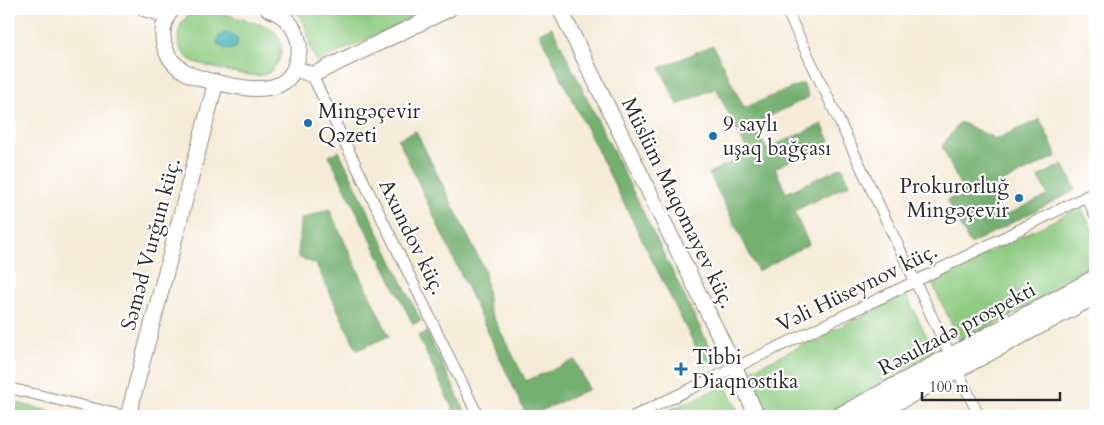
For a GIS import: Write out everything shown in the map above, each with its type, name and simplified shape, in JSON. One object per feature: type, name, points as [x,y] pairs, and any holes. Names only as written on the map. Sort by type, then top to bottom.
[{"type":"main road","name":"Rəsulzadə prospekti","points":[[871,416],[954,363],[1095,278]]},
{"type":"main road","name":"Rəsulzadə prospekti","points":[[839,416],[1095,296]]},
{"type":"street","points":[[145,9],[170,12],[162,35],[167,53],[172,61],[185,72],[246,89],[264,89],[274,86],[286,79],[295,68],[299,46],[292,26],[282,16],[268,9]]},
{"type":"street","points":[[295,68],[312,74],[449,9]]},
{"type":"street","name":"Müslüm Maqomayev küç.","points":[[560,9],[757,416]]},
{"type":"street","points":[[786,9],[979,416]]},
{"type":"street","name":"Axundov küç.","points":[[312,74],[478,416]]},
{"type":"street","name":"Səməd Vurğun küç.","points":[[126,416],[216,82]]},
{"type":"street","points":[[1091,194],[1095,215]]},
{"type":"street","name":"Vəli Hüseynov küç.","points":[[634,416],[916,281],[1091,194]]},
{"type":"street","points":[[9,388],[126,416]]},
{"type":"green space","points":[[197,9],[208,9],[269,27],[277,35],[281,45],[280,57],[275,67],[263,75],[248,75],[194,62],[189,59],[183,53],[180,46],[179,32],[185,18]]},
{"type":"green space","points":[[293,9],[432,9],[318,62],[311,49],[303,22]]},
{"type":"green space","points":[[552,27],[716,360],[705,366],[539,33]]},
{"type":"green space","points":[[713,45],[744,108],[803,83],[809,97],[754,124],[766,149],[822,124],[830,141],[775,168],[786,193],[842,167],[850,184],[794,211],[809,244],[758,271],[709,173],[749,154],[716,88],[678,105],[660,68]]},
{"type":"green space","points":[[1040,119],[1057,156],[987,190],[1000,218],[1048,195],[1038,177],[1063,164],[1076,190],[970,244],[947,200],[963,192],[942,146],[960,122],[996,139]]},
{"type":"green space","points":[[416,131],[485,271],[489,309],[526,381],[575,360],[589,389],[534,414],[524,410],[398,139]]},
{"type":"green space","points":[[339,151],[421,321],[413,324],[329,156]]},
{"type":"green space","points":[[1081,207],[1095,235],[1095,269],[961,343],[931,281]]},
{"type":"green space","points":[[329,209],[389,336],[357,350],[316,264],[298,257],[300,220]]},
{"type":"green space","points":[[906,295],[937,357],[826,416],[770,416],[749,371]]},
{"type":"green space","points":[[427,332],[465,411],[456,416],[418,336]]},
{"type":"green space","points":[[725,385],[741,416],[657,416]]},
{"type":"green space","points":[[9,401],[69,416],[9,416]]},
{"type":"water","points":[[225,33],[234,35],[238,41],[236,48],[226,49],[217,43],[219,36]]},
{"type":"place","name":"Mingəçevir Qəzeti","points":[[308,123]]},
{"type":"place","name":"9 saylı uşaq bağçası","points":[[713,136]]},
{"type":"place","name":"Prokurorluğ Mingəçevir","points":[[1019,198]]},
{"type":"place","name":"Tibbi Diaqnostika","points":[[681,369]]}]
